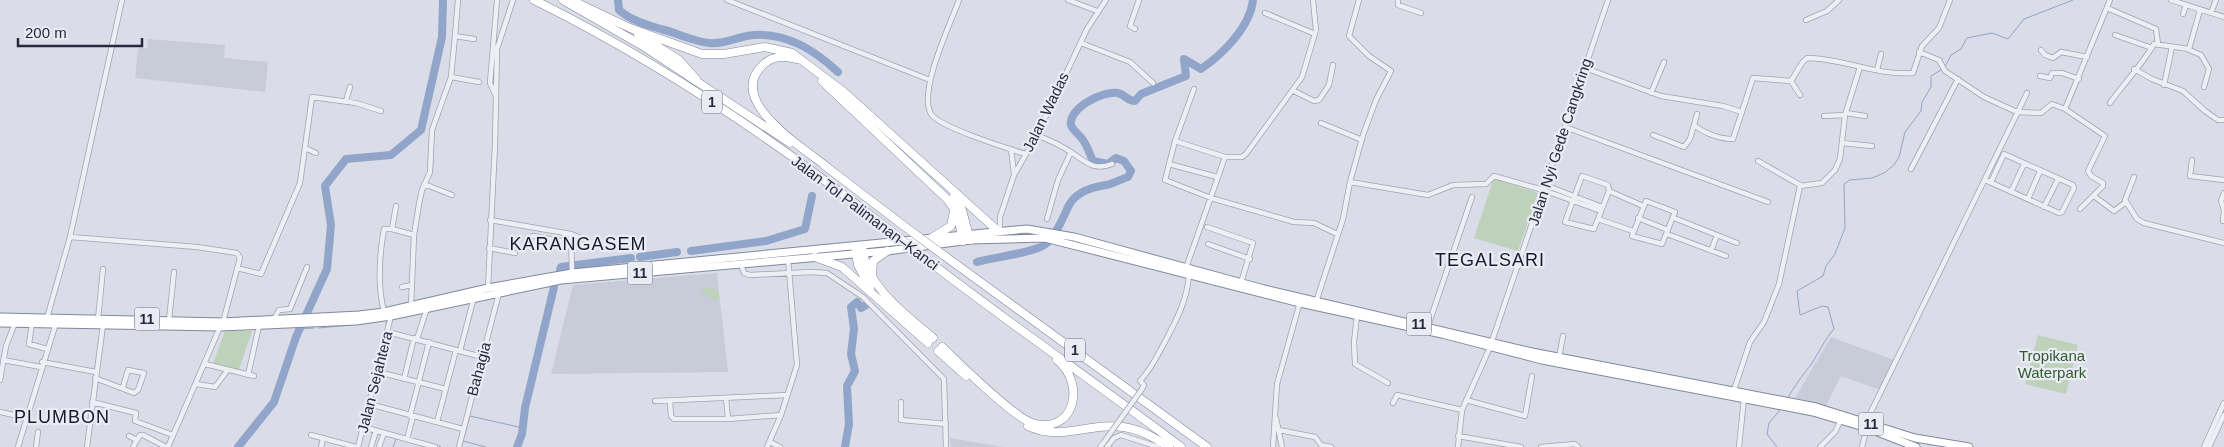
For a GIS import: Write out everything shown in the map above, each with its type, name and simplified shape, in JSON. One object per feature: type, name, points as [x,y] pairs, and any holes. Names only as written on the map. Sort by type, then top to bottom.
[{"type":"highway","name":"Jalan Tol Palimanan–Kanci","points":[[534,0],[604,36],[671,76],[745,124],[879,222],[1006,321],[1064,360],[1181,447]]},
{"type":"highway","name":"Jalan Tol Palimanan–Kanci","points":[[563,0],[643,46],[827,167],[904,226],[1207,447]]},
{"type":"highway","points":[[571,0],[630,28],[702,54],[724,54],[766,47],[792,53],[844,92],[1000,233]]},
{"type":"highway","points":[[630,28],[679,60],[700,84]]},
{"type":"highway","points":[[827,167],[771,122],[756,102],[753,91],[754,79],[768,61],[774,58],[789,57],[807,66],[939,189],[954,208],[966,238]]},
{"type":"highway","points":[[947,186],[962,210],[966,238]]},
{"type":"highway","points":[[930,239],[951,226],[954,218],[954,208]]},
{"type":"highway","name":"11","points":[[0,323],[169,320],[259,326],[291,321],[391,316],[499,291],[595,274],[859,249],[887,251],[1000,233],[1061,235],[1188,272]]},
{"type":"highway","name":"11","points":[[1047,235],[1055,240],[1245,286],[1357,316],[1744,398],[1841,413],[1916,447]]},
{"type":"highway","name":"11","points":[[614,272],[741,264],[814,257],[930,239],[966,238]]},
{"type":"highway","points":[[814,257],[842,267],[931,341],[872,280],[859,249]]},
{"type":"highway","points":[[859,249],[863,277],[874,293]]},
{"type":"highway","points":[[872,280],[871,270],[873,261],[887,251]]},
{"type":"highway","name":"11","points":[[314,320],[384,312],[572,268],[595,274]]},
{"type":"highway","name":"11","points":[[1300,301],[1316,302],[1428,326],[1542,360],[1734,390],[1780,403]]},
{"type":"highway","name":"11","points":[[0,317],[222,324],[274,319],[291,321]]},
{"type":"highway","points":[[1006,321],[1068,371],[1074,386],[1074,400],[1068,412],[1059,420],[1043,425],[1025,420],[940,349],[1007,412],[1038,430],[1058,434],[1096,427],[1122,427],[1136,430],[1169,447]]},
{"type":"highway","name":"11","points":[[1791,405],[1841,420],[1915,438],[1966,446]]},
{"type":"street","points":[[47,318],[70,237],[122,0]]},
{"type":"street","points":[[411,306],[414,235],[424,184],[431,169],[432,130],[451,77],[458,0]]},
{"type":"street","points":[[496,96],[491,90],[490,83],[497,0]]},
{"type":"street","points":[[488,288],[490,220],[496,144],[497,49],[513,0]]},
{"type":"street","points":[[727,0],[930,80]]},
{"type":"street","points":[[1068,0],[1097,11]]},
{"type":"street","name":"Jalan Wadas","points":[[1000,233],[1000,217],[1014,175],[1037,135],[1097,11],[1106,0]]},
{"type":"street","points":[[1135,28],[1130,26],[1139,0]]},
{"type":"street","points":[[1175,141],[1225,157],[1244,157],[1294,91],[1304,73],[1317,24],[1313,0]]},
{"type":"street","points":[[1316,302],[1346,210],[1350,182],[1362,140],[1376,100],[1391,71],[1369,56],[1348,35],[1359,0]]},
{"type":"street","points":[[1398,0],[1398,5],[1421,13]]},
{"type":"street","name":"Jalan Nyi Gede Cangkring","points":[[1458,447],[1462,410],[1491,344],[1519,266],[1608,0]]},
{"type":"street","points":[[1806,20],[1827,11],[1839,0]]},
{"type":"street","points":[[1791,81],[1807,58],[1833,60],[1876,70],[1912,73],[1919,52],[1924,43],[1939,28],[1950,0]]},
{"type":"street","points":[[2065,109],[2110,0]]},
{"type":"street","points":[[2171,0],[2224,17]]},
{"type":"street","points":[[2211,13],[2216,0]]},
{"type":"street","points":[[957,1],[930,80],[926,100],[931,114],[936,119],[1026,154]]},
{"type":"street","points":[[2183,14],[2186,5]]},
{"type":"street","points":[[2107,8],[2156,28],[2158,44]]},
{"type":"street","points":[[2187,49],[2191,44],[2200,10]]},
{"type":"street","points":[[1265,12],[1315,34]]},
{"type":"street","points":[[2115,35],[2152,48]]},
{"type":"street","points":[[455,36],[474,39]]},
{"type":"street","points":[[1081,43],[1130,62],[1153,83]]},
{"type":"street","points":[[2110,103],[2134,69],[2144,60],[2154,44],[2187,49],[2201,54],[2208,69],[2204,86]]},
{"type":"street","points":[[2164,85],[2172,47]]},
{"type":"street","points":[[2041,50],[2045,55],[2053,58],[2061,52],[2087,57]]},
{"type":"street","points":[[1919,52],[1940,62],[1945,70],[1984,97],[2017,112],[2041,113],[2052,104],[2065,109],[2105,136],[2088,171],[2091,176],[2103,183],[2094,196],[2080,209]]},
{"type":"street","points":[[1876,70],[1881,54]]},
{"type":"street","points":[[1651,93],[1664,62]]},
{"type":"street","points":[[1294,91],[1314,101],[1318,100],[1329,85],[1333,65]]},
{"type":"street","points":[[1758,161],[1800,185],[1817,184],[1826,180],[1838,165],[1845,114],[1860,67]]},
{"type":"street","points":[[1585,68],[1651,93],[1723,106],[1742,112]]},
{"type":"street","points":[[2134,69],[2164,85],[2183,91],[2200,108],[2218,120],[2224,120]]},
{"type":"street","points":[[2040,76],[2051,78],[2052,73],[2061,73],[2079,79]]},
{"type":"street","points":[[451,77],[479,82]]},
{"type":"street","points":[[1694,126],[1722,138],[1733,139],[1753,78],[1791,81]]},
{"type":"street","points":[[1912,169],[1958,79]]},
{"type":"street","points":[[1791,81],[1800,95]]},
{"type":"street","points":[[346,101],[350,87]]},
{"type":"street","points":[[1194,89],[1175,141],[1165,178],[1166,182],[1211,198],[1301,223],[1314,223],[1337,234]]},
{"type":"street","points":[[1862,447],[1867,425],[1939,270],[2027,92]]},
{"type":"street","points":[[237,268],[261,274],[299,185],[312,96],[346,101],[380,111]]},
{"type":"street","points":[[1652,135],[1684,147],[1690,140],[1697,114]]},
{"type":"street","points":[[1824,116],[1845,114],[1865,116]]},
{"type":"street","points":[[1321,123],[1362,140]]},
{"type":"street","points":[[1565,127],[1768,202]]},
{"type":"street","points":[[1037,135],[1095,166],[1102,167],[1112,164]]},
{"type":"street","points":[[1842,142],[1872,146]]},
{"type":"street","points":[[305,148],[316,153]]},
{"type":"street","points":[[1011,149],[1014,175]]},
{"type":"street","points":[[1047,219],[1058,180],[1071,152]]},
{"type":"street","points":[[1985,180],[2060,213],[2074,188],[2073,185],[2004,154],[1991,182]]},
{"type":"street","points":[[1100,447],[1142,389],[1144,385],[1140,381],[1154,366],[1180,312],[1187,294],[1188,272],[1225,157]]},
{"type":"street","points":[[2192,160],[2190,176],[2224,180]]},
{"type":"street","points":[[1169,164],[1217,178]]},
{"type":"street","points":[[2010,192],[2024,164]]},
{"type":"street","points":[[2028,199],[2040,171]]},
{"type":"street","points":[[1583,175],[1610,187],[1594,229],[1566,224],[1565,219],[1572,198],[1583,175]]},
{"type":"street","points":[[1350,182],[1428,196],[1453,185],[1486,184],[1494,176],[1559,193],[1602,209]]},
{"type":"street","points":[[2134,177],[2125,198],[2137,219],[2144,223],[2224,243]]},
{"type":"street","points":[[2044,206],[2058,178]]},
{"type":"street","points":[[424,184],[452,195]]},
{"type":"street","points":[[1545,184],[1559,193]]},
{"type":"street","points":[[1734,390],[1745,354],[1753,336],[1764,322],[1780,284],[1800,185]]},
{"type":"street","points":[[1609,191],[1643,206]]},
{"type":"street","points":[[2223,221],[2224,210],[2221,202],[2224,193]]},
{"type":"street","points":[[2094,196],[2114,211],[2126,202]]},
{"type":"street","points":[[1428,326],[1472,197]]},
{"type":"street","points":[[1646,201],[1674,211],[1674,218],[1661,244],[1634,237],[1632,231],[1643,206],[1646,201]]},
{"type":"street","points":[[392,229],[396,206]]},
{"type":"street","points":[[990,224],[1000,217]]},
{"type":"street","points":[[1638,218],[1726,256]]},
{"type":"street","points":[[1674,218],[1737,243]]},
{"type":"street","points":[[1598,219],[1632,231]]},
{"type":"street","points":[[490,220],[571,234],[586,240]]},
{"type":"street","points":[[1207,227],[1252,242],[1245,286]]},
{"type":"street","points":[[384,312],[378,285],[384,229],[392,229],[414,235]]},
{"type":"street","points":[[541,238],[542,229]]},
{"type":"street","points":[[571,234],[572,268]]},
{"type":"street","points":[[1712,251],[1717,235]]},
{"type":"street","points":[[533,236],[571,243]]},
{"type":"street","points":[[70,237],[198,247],[234,252],[240,258],[222,324],[167,447],[142,435],[133,447]]},
{"type":"street","points":[[1208,244],[1250,259]]},
{"type":"street","points":[[489,248],[514,253]]},
{"type":"street","points":[[780,447],[768,445],[781,415],[796,369],[788,259]]},
{"type":"street","points":[[1505,261],[1519,266]]},
{"type":"street","points":[[741,264],[743,272],[748,275],[827,274],[862,297],[944,379],[946,447]]},
{"type":"street","points":[[274,319],[279,310],[290,309],[307,267]]},
{"type":"street","points":[[87,447],[101,321],[103,269]]},
{"type":"street","points":[[169,320],[174,272]]},
{"type":"street","points":[[402,287],[412,285]]},
{"type":"street","name":"Bahagia","points":[[459,447],[499,291]]},
{"type":"street","points":[[437,422],[474,297]]},
{"type":"street","points":[[1273,447],[1278,384],[1300,301]]},
{"type":"street","points":[[404,379],[415,339],[428,308]]},
{"type":"street","name":"Jalan Sejahtera","points":[[357,447],[391,316]]},
{"type":"street","points":[[1357,316],[1354,342],[1355,364],[1388,383]]},
{"type":"street","points":[[0,380],[3,360],[15,323]]},
{"type":"street","points":[[32,323],[29,344],[47,349]]},
{"type":"street","points":[[18,447],[56,323]]},
{"type":"street","points":[[205,364],[251,376],[259,326]]},
{"type":"street","points":[[388,332],[482,357]]},
{"type":"street","points":[[1559,358],[1563,336]]},
{"type":"street","points":[[407,439],[429,342]]},
{"type":"street","points":[[3,360],[96,372]]},
{"type":"street","points":[[95,378],[123,387],[126,391],[137,392],[144,373],[128,370],[123,387]]},
{"type":"street","points":[[196,384],[215,388],[227,371]]},
{"type":"street","points":[[378,372],[446,390]]},
{"type":"street","points":[[1466,400],[1522,415],[1527,414],[1532,376]]},
{"type":"street","points":[[1393,403],[1397,395],[1462,410]]},
{"type":"street","points":[[656,402],[787,396]]},
{"type":"street","points":[[726,398],[728,419]]},
{"type":"street","points":[[1739,447],[1744,398]]},
{"type":"street","points":[[670,401],[671,416],[674,419],[728,419],[781,415]]},
{"type":"street","points":[[92,402],[136,413],[135,421],[173,435]]},
{"type":"street","points":[[901,402],[902,420],[946,424]]},
{"type":"street","points":[[2209,447],[2223,413],[2224,403]]},
{"type":"street","points":[[369,404],[463,429]]},
{"type":"street","points":[[0,412],[26,418]]},
{"type":"street","points":[[2204,447],[2223,413]]},
{"type":"street","points":[[1276,417],[1283,447]]},
{"type":"street","points":[[1820,447],[1835,432],[1841,420]]},
{"type":"street","points":[[363,427],[435,447]]},
{"type":"street","points":[[1280,430],[1315,436],[1320,445],[1331,447]]},
{"type":"street","points":[[36,447],[38,432]]},
{"type":"street","points":[[371,447],[376,432]]},
{"type":"street","points":[[379,447],[384,434]]},
{"type":"street","points":[[1107,447],[1114,438],[1121,435],[1158,447]]},
{"type":"street","points":[[129,436],[137,440]]},
{"type":"street","points":[[311,436],[357,447]]},
{"type":"street","points":[[1458,436],[1521,447]]},
{"type":"street","points":[[321,447],[323,439]]},
{"type":"street","points":[[1541,447],[1575,444],[1578,447]]},
{"type":"shaded area","points":[[148,39],[225,45],[224,58],[268,62],[265,92],[135,78],[138,48],[147,48]]},
{"type":"shaded area","points":[[717,273],[728,372],[551,374],[573,285]]},
{"type":"shaded area","points":[[1831,337],[1894,360],[1880,390],[1841,376],[1826,406],[1795,398]]},
{"type":"shaded area","points":[[950,438],[1004,447],[951,447]]},
{"type":"green space","points":[[1496,179],[1538,193],[1518,251],[1474,238],[1493,180]]},
{"type":"green space","points":[[704,287],[719,291],[718,301],[714,301],[708,295],[702,294],[701,292]]},
{"type":"green space","points":[[225,331],[252,331],[239,370],[213,363]]},
{"type":"green space","name":"Tropikana Waterpark","points":[[2038,335],[2078,345],[2066,394],[2025,384]]},
{"type":"waterway","points":[[238,447],[274,402],[296,337],[327,269],[331,225],[325,186],[346,159],[391,155],[421,130],[442,37],[443,0]]},
{"type":"waterway","points":[[618,0],[619,10],[633,19],[703,42],[721,43],[754,35],[766,35],[789,40],[810,50],[838,72]]},
{"type":"waterway","points":[[977,262],[1025,252],[1042,246],[1053,236],[1071,202],[1079,194],[1128,177],[1131,171],[1124,161],[1116,158],[1108,164],[1093,161],[1082,138],[1071,125],[1075,112],[1096,97],[1104,94],[1118,93],[1135,101],[1141,94],[1186,76],[1184,59],[1201,69],[1218,56],[1241,30],[1247,20],[1253,0]]},
{"type":"waterway","points":[[1945,67],[1951,55],[1961,49],[1967,38],[1992,33],[2008,39],[2024,19],[2073,0]]},
{"type":"waterway","points":[[1787,399],[1834,329],[1828,307],[1822,306],[1800,315],[1797,291],[1823,276],[1826,266],[1835,254],[1845,228],[1844,184],[1850,180],[1872,178],[1884,173],[1894,165],[1899,157],[1905,132],[1921,111],[1922,102],[1931,87],[1931,76],[1941,70]]},
{"type":"waterway","points":[[691,251],[766,241],[805,229],[812,196]]},
{"type":"waterway","points":[[640,257],[677,252]]},
{"type":"waterway","points":[[560,270],[561,267],[631,258]]},
{"type":"waterway","points":[[517,447],[522,434],[525,408],[554,287]]},
{"type":"waterway","points":[[845,447],[849,424],[847,386],[855,371],[851,354],[854,329],[851,307],[857,302],[861,308],[866,305]]},
{"type":"waterway","points":[[365,323],[387,320],[386,325]]},
{"type":"waterway","points":[[319,328],[351,325]]},
{"type":"waterway","points":[[300,329],[314,328]]},
{"type":"waterway","points":[[1777,447],[1767,434],[1769,423],[1781,409]]},
{"type":"waterway","points":[[463,440],[470,416],[523,428]]},
{"type":"waterway","points":[[365,430],[374,433]]},
{"type":"waterway","points":[[393,447],[396,439]]},
{"type":"waterway","points":[[463,441],[486,447]]},
{"type":"waterway","points":[[419,445],[426,447]]},
{"type":"district","name":"KARANGASEM","points":[[578,244]]},
{"type":"district","name":"TEGALSARI","points":[[1490,260]]},
{"type":"district","name":"PLUMBON","points":[[62,417]]}]
